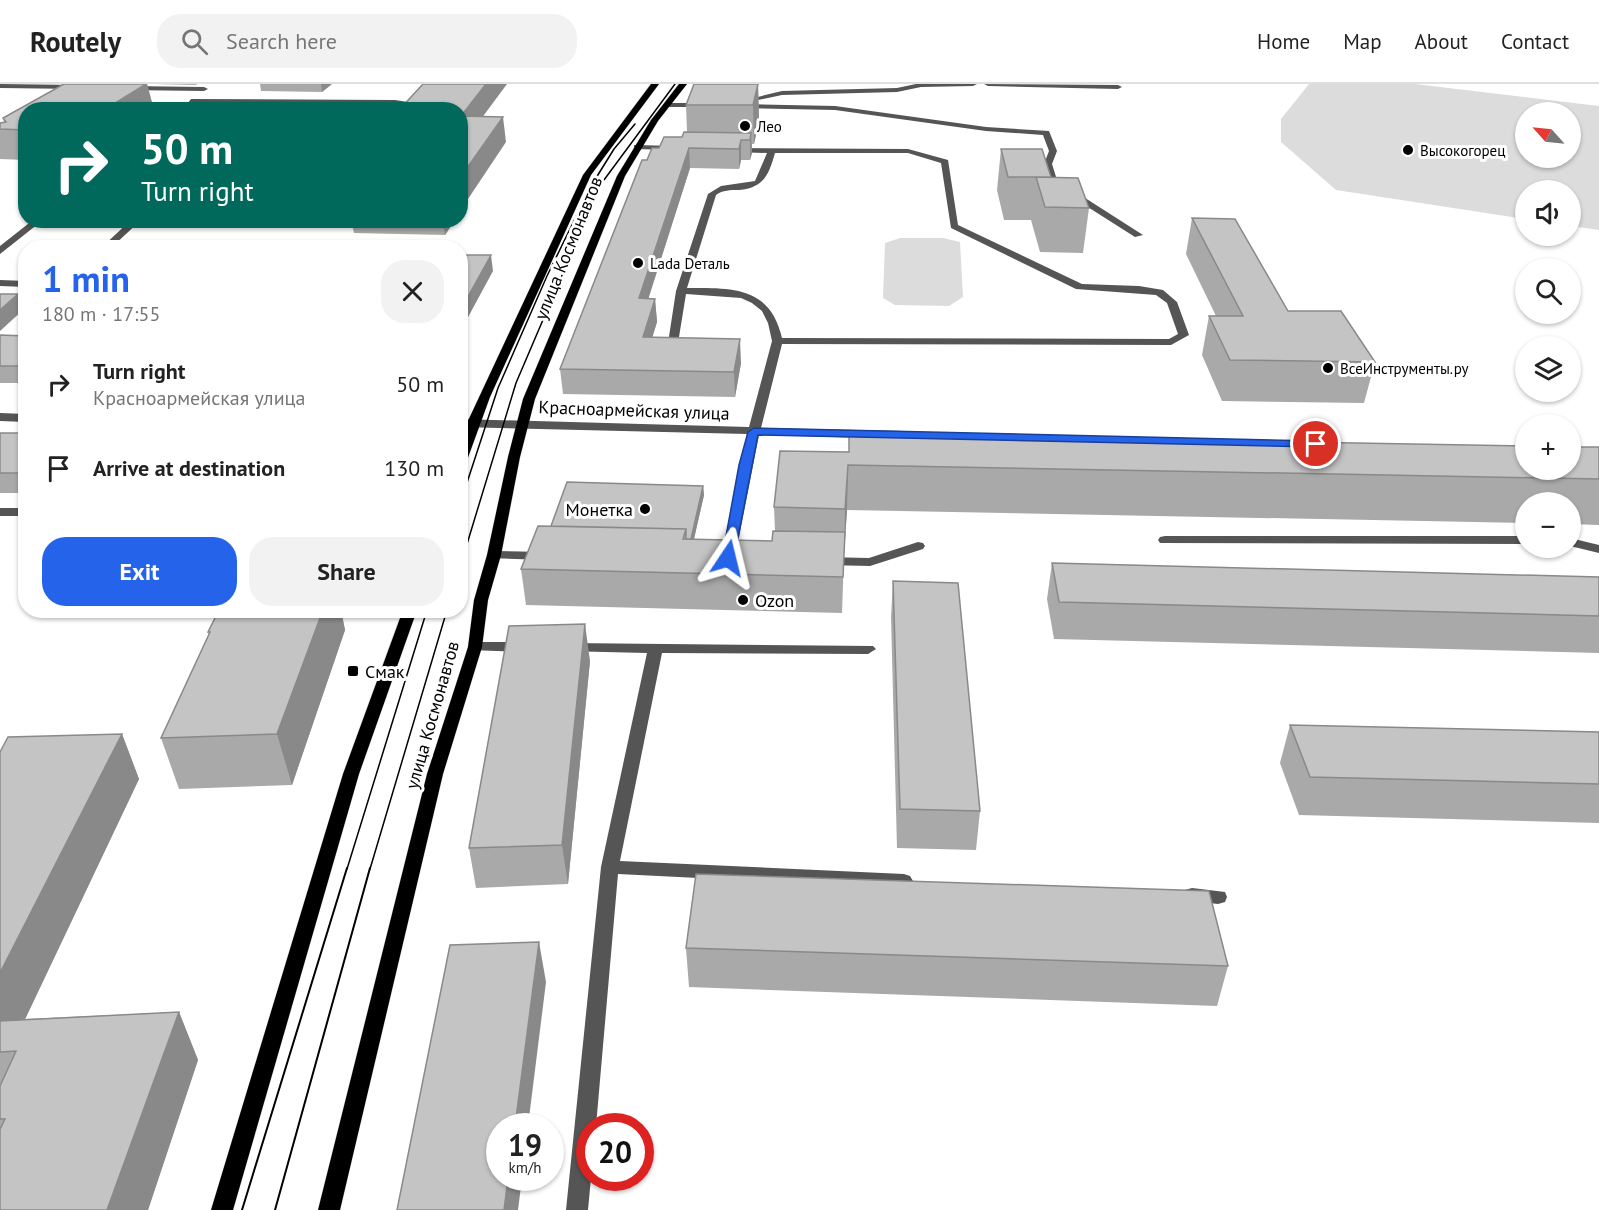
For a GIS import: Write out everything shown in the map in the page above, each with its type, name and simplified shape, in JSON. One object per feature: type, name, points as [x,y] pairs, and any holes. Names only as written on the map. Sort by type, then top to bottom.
[{"type":"main road","name":"улица Космонавтов","points":[[468,421],[587,175],[655,84]]},
{"type":"main road","name":"улица Космонавтов","points":[[329,1210],[435,774],[475,647],[481,600],[494,555],[529,399],[621,176],[637,147],[683,84]]},
{"type":"main road","points":[[222,1210],[351,774],[407,618]]},
{"type":"street","points":[[738,106],[752,99],[783,93],[897,90],[921,85],[973,84]]},
{"type":"street","points":[[988,84],[1118,87]]},
{"type":"street","points":[[0,86],[91,87]]},
{"type":"street","points":[[125,88],[207,86]]},
{"type":"street","points":[[190,102],[207,86]]},
{"type":"street","points":[[668,105],[715,106]]},
{"type":"street","points":[[726,106],[835,108],[986,129],[1046,133],[1053,151],[1048,164],[1053,181],[1138,235]]},
{"type":"street","points":[[637,147],[682,148]]},
{"type":"street","points":[[727,149],[771,154],[935,158],[945,162],[954,226],[1080,287],[1159,291],[1172,302],[1184,335],[1171,342],[777,341]]},
{"type":"street","points":[[673,343],[681,291],[712,194],[728,186],[743,186],[762,180],[771,154]]},
{"type":"street","points":[[0,251],[29,228]]},
{"type":"street","points":[[114,240],[128,228]]},
{"type":"street","points":[[0,283],[18,284]]},
{"type":"street","points":[[681,291],[746,295],[770,311],[776,325],[777,341],[745,465],[728,558]]},
{"type":"street","points":[[0,417],[18,418]]},
{"type":"street","name":"Красноармейская улица","points":[[468,423],[921,435]]},
{"type":"street","points":[[0,512],[18,512]]},
{"type":"street","points":[[1165,540],[1515,540]]},
{"type":"street","points":[[1581,545],[1599,549]]},
{"type":"street","points":[[811,560],[870,562],[918,546]]},
{"type":"street","points":[[494,555],[555,556]]},
{"type":"street","points":[[475,647],[868,649]]},
{"type":"street","points":[[577,1210],[610,867],[655,649]]},
{"type":"street","points":[[610,867],[920,882]]},
{"type":"street","points":[[1170,894],[1218,897]]},
{"type":"shaded area","name":"Высокогорец","points":[[1309,84],[1415,84],[1566,102],[1515,102],[1515,168],[1581,168],[1581,104],[1599,106],[1599,230],[1581,227],[1581,180],[1515,180],[1515,217],[1336,190],[1281,142],[1281,119]]},
{"type":"shaded area","points":[[900,238],[943,238],[960,242],[963,297],[949,306],[895,305],[883,298],[885,243]]},
{"type":"building","points":[[64,84],[146,84],[117,102],[32,102]]},
{"type":"building","points":[[423,84],[486,84],[468,107],[468,102],[406,102]]},
{"type":"building","points":[[694,84],[758,84],[753,105],[686,105]]},
{"type":"building","points":[[18,110],[18,130],[0,129],[0,123],[6,122],[3,118]]},
{"type":"building","points":[[468,116],[503,117],[468,167]]},
{"type":"building","points":[[684,132],[751,133],[750,140],[741,140],[739,149],[689,148],[639,298],[655,299],[643,337],[740,339],[734,372],[560,369],[642,160],[647,160],[652,148],[659,148],[664,137],[682,137]]},
{"type":"building","points":[[1001,149],[1042,149],[1051,177],[1008,177]]},
{"type":"building","points":[[1036,177],[1078,178],[1089,208],[1045,207]]},
{"type":"building","points":[[1192,218],[1235,219],[1288,311],[1341,311],[1375,362],[1230,360],[1209,316],[1243,316]]},
{"type":"building","points":[[468,255],[491,255],[468,297]]},
{"type":"building","points":[[0,294],[18,294],[0,310]]},
{"type":"building","points":[[0,335],[18,336],[18,366],[0,366]]},
{"type":"building","points":[[0,433],[18,433],[18,473],[0,473]]},
{"type":"building","points":[[849,434],[1515,446],[1515,477],[848,465],[845,509],[774,507],[780,451],[849,452]]},
{"type":"building","points":[[1581,447],[1599,447],[1599,479],[1581,479]]},
{"type":"building","points":[[567,482],[703,486],[691,539],[686,539],[686,529],[551,526]]},
{"type":"building","points":[[538,526],[686,529],[683,539],[772,541],[773,531],[845,532],[843,577],[521,569]]},
{"type":"building","points":[[1052,563],[1599,577],[1599,616],[1059,602]]},
{"type":"building","points":[[893,581],[958,583],[980,811],[900,809]]},
{"type":"building","points":[[215,618],[320,618],[277,734],[161,738],[210,632],[208,632]]},
{"type":"building","points":[[585,624],[562,845],[469,848],[509,626]]},
{"type":"building","points":[[1290,725],[1599,732],[1599,784],[1310,777]]},
{"type":"building","points":[[122,734],[0,973],[0,752],[8,737]]},
{"type":"building","points":[[696,874],[1209,891],[1228,966],[686,948]]},
{"type":"building","points":[[539,942],[517,1113],[486,1113],[486,1191],[506,1191],[504,1210],[397,1210],[450,945]]},
{"type":"building","points":[[179,1012],[107,1210],[0,1210],[0,1129],[5,1119],[0,1119],[0,1086],[16,1051],[0,1052],[0,1021]]},
{"type":"tram line","points":[[468,541],[516,383],[601,184],[675,84]]},
{"type":"tram line","points":[[468,480],[498,388],[547,276],[591,186],[614,149],[635,124]]},
{"type":"tram line","points":[[347,869],[425,618]]},
{"type":"tram line","points":[[370,869],[445,618]]},
{"type":"tram line","points":[[242,1210],[347,868]]},
{"type":"tram line","points":[[275,1210],[370,868]]},
{"type":"place","name":"Лео","points":[[745,126]]},
{"type":"place","name":"Высокогорец","points":[[1408,150]]},
{"type":"place","name":"Lada Dеталь","points":[[638,263]]},
{"type":"place","name":"ВсеИнструменты.ру","points":[[1328,368]]},
{"type":"place","name":"Монетка","points":[[645,509]]},
{"type":"place","name":"Ozon","points":[[743,600]]},
{"type":"place","name":"Смак","points":[[353,671]]},
{"type":"route","points":[[728,558],[745,465],[754,432],[1316,444]]}]
